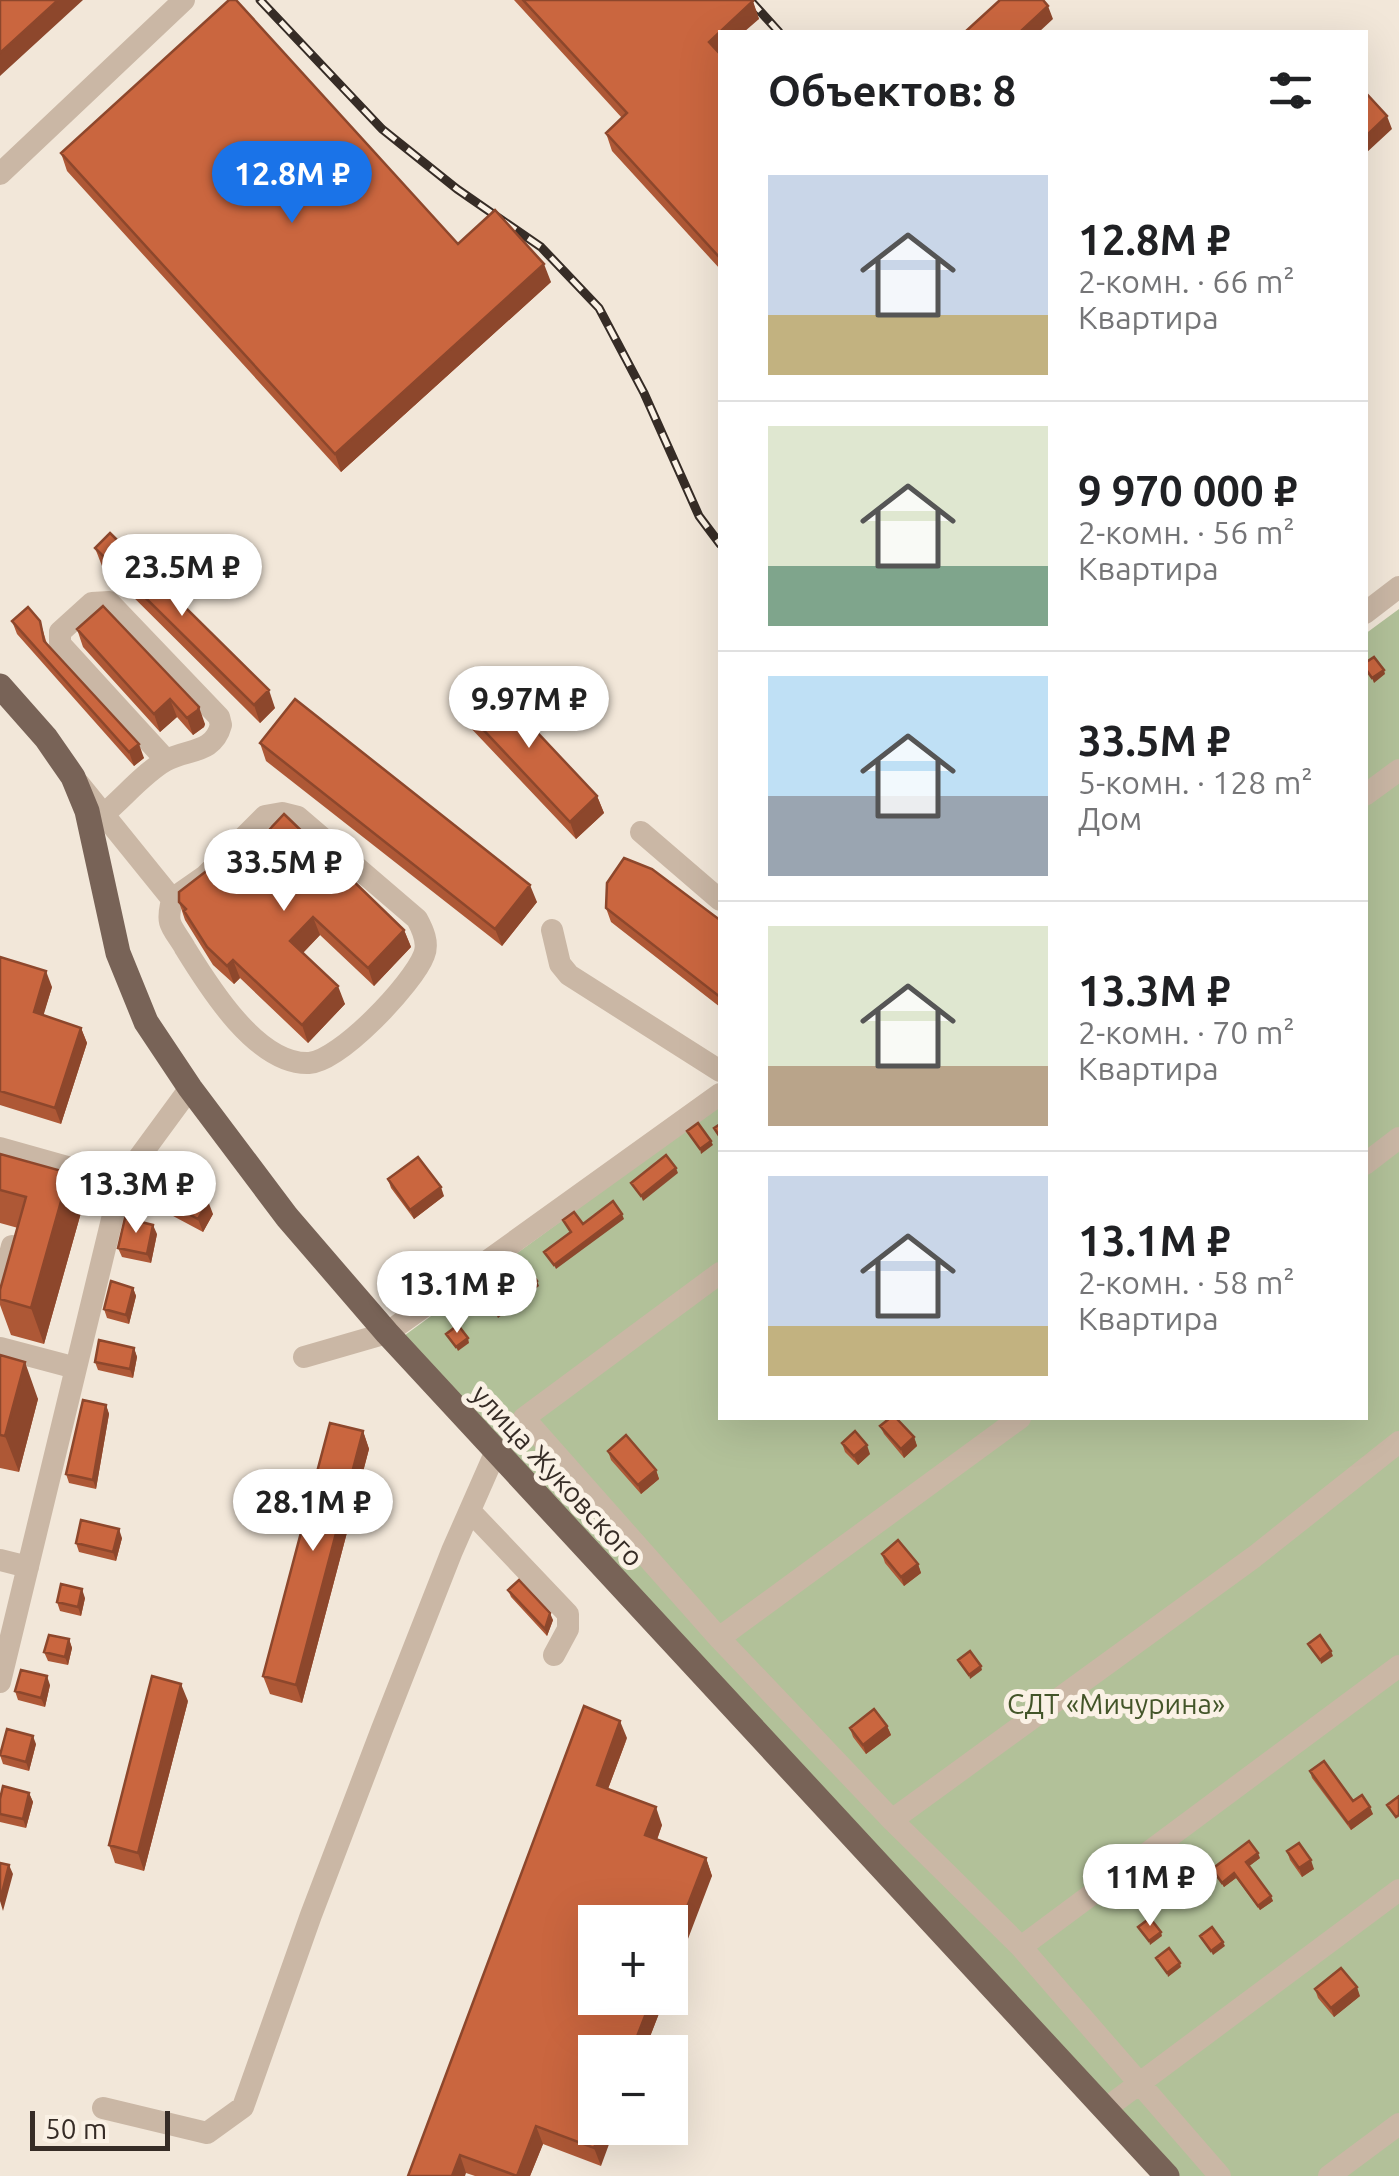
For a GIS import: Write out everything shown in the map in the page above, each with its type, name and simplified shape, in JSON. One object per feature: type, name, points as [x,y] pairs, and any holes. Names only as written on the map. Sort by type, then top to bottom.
[{"type":"main road","name":"улица Жуковского","points":[[0,686],[46,738],[73,777],[87,811],[118,953],[146,1022],[286,1217],[386,1332],[1166,2176]]},
{"type":"street","points":[[0,174],[184,0]]},
{"type":"street","points":[[1368,610],[1396,596]]},
{"type":"street","points":[[105,813],[166,760],[211,744],[222,725],[108,602],[92,603],[60,632],[60,644],[166,760]]},
{"type":"street","points":[[1368,793],[1399,770]]},
{"type":"street","points":[[73,777],[172,899],[170,922],[210,989],[246,1030],[281,1058],[315,1063],[337,1052],[386,1008],[425,954],[426,935],[417,919],[298,817],[282,813],[265,816],[205,876],[172,899]]},
{"type":"street","points":[[642,832],[718,898]]},
{"type":"street","points":[[552,930],[560,964],[569,975],[718,1070]]},
{"type":"street","points":[[0,1682],[121,1182],[190,1088]]},
{"type":"street","points":[[304,1357],[386,1332],[718,1095]]},
{"type":"street","points":[[1368,1162],[1399,1138]]},
{"type":"street","points":[[0,1148],[121,1182]]},
{"type":"street","points":[[0,1293],[12,1246]]},
{"type":"street","points":[[718,1274],[524,1418],[719,1638],[892,1820],[1021,1947],[1220,2176]]},
{"type":"street","points":[[0,1348],[76,1368]]},
{"type":"street","points":[[719,1638],[1017,1420]]},
{"type":"street","points":[[892,1820],[1254,1557],[1399,1442]]},
{"type":"street","points":[[104,2108],[206,2133],[243,2107],[318,1896],[496,1451]]},
{"type":"street","points":[[470,1511],[568,1614],[568,1629],[554,1655]]},
{"type":"street","points":[[0,1560],[28,1567]]},
{"type":"street","points":[[1021,1947],[1399,1666]]},
{"type":"street","points":[[1105,2110],[1399,1890]]},
{"type":"street","points":[[1330,2176],[1399,2124]]},
{"type":"green space","name":"СДТ «Мичурина»","points":[[1399,609],[1399,2176],[1175,2176],[401,1338],[718,1106],[718,1420],[1368,1420],[1368,632]]},
{"type":"building","points":[[0,0],[58,0],[0,53]]},
{"type":"building","points":[[229,0],[236,0],[458,244],[495,210],[544,264],[335,454],[61,153]]},
{"type":"building","points":[[523,0],[753,1],[709,42],[718,52],[718,256],[606,133],[627,113]]},
{"type":"building","points":[[1000,0],[1043,0],[1048,6],[1022,30],[967,30]]},
{"type":"building","points":[[1368,95],[1387,116],[1368,134]]},
{"type":"building","points":[[110,533],[269,690],[254,705],[95,548]]},
{"type":"building","points":[[103,606],[198,710],[187,718],[170,699],[154,714],[77,629]]},
{"type":"building","points":[[28,607],[40,621],[44,641],[139,744],[129,752],[12,621]]},
{"type":"building","points":[[1374,657],[1384,670],[1372,678],[1368,661]]},
{"type":"building","points":[[488,680],[597,796],[570,822],[461,706]]},
{"type":"building","points":[[295,699],[530,885],[495,929],[260,743]]},
{"type":"building","points":[[284,814],[404,930],[368,968],[313,917],[290,941],[338,986],[302,1025],[233,960],[227,966],[207,947],[179,902],[179,892],[242,837],[253,847]]},
{"type":"building","points":[[624,858],[652,869],[718,918],[718,995],[606,908],[607,883]]},
{"type":"building","points":[[0,957],[46,971],[34,1012],[81,1028],[55,1108],[0,1091]]},
{"type":"building","points":[[698,1123],[711,1141],[700,1149],[687,1131]]},
{"type":"building","points":[[0,1154],[69,1173],[31,1308],[0,1299],[26,1197],[0,1190]]},
{"type":"building","points":[[666,1155],[676,1168],[641,1196],[631,1183]]},
{"type":"building","points":[[418,1157],[441,1187],[410,1210],[388,1179]]},
{"type":"building","points":[[156,1160],[202,1184],[208,1201],[198,1219],[141,1188]]},
{"type":"building","points":[[613,1201],[622,1214],[554,1265],[544,1252],[571,1232],[563,1220],[574,1212],[583,1224]]},
{"type":"building","points":[[125,1218],[153,1225],[147,1254],[118,1248]]},
{"type":"building","points":[[528,1268],[537,1281],[496,1314],[487,1300]]},
{"type":"building","points":[[111,1281],[133,1288],[126,1315],[104,1309]]},
{"type":"building","points":[[458,1325],[468,1338],[456,1347],[446,1334]]},
{"type":"building","points":[[99,1340],[134,1348],[130,1369],[95,1362]]},
{"type":"building","points":[[0,1355],[25,1362],[5,1436],[0,1435]]},
{"type":"building","points":[[83,1400],[106,1405],[93,1480],[66,1474]]},
{"type":"building","points":[[888,1420],[898,1420],[914,1437],[901,1449],[880,1426]]},
{"type":"building","points":[[330,1423],[363,1431],[296,1685],[263,1676]]},
{"type":"building","points":[[855,1431],[867,1445],[854,1456],[842,1443]]},
{"type":"building","points":[[626,1435],[656,1470],[638,1485],[608,1451]]},
{"type":"building","points":[[81,1520],[119,1529],[113,1552],[76,1543]]},
{"type":"building","points":[[898,1540],[918,1564],[901,1577],[882,1554]]},
{"type":"building","points":[[519,1580],[550,1613],[545,1629],[508,1590]]},
{"type":"building","points":[[61,1584],[82,1589],[78,1607],[57,1602]]},
{"type":"building","points":[[49,1635],[69,1639],[65,1657],[44,1652]]},
{"type":"building","points":[[1320,1635],[1331,1651],[1320,1660],[1308,1644]]},
{"type":"building","points":[[970,1651],[981,1666],[969,1675],[958,1660]]},
{"type":"building","points":[[21,1670],[47,1676],[41,1698],[15,1691]]},
{"type":"building","points":[[152,1676],[181,1684],[138,1853],[109,1845]]},
{"type":"building","points":[[584,1706],[620,1721],[597,1785],[656,1807],[645,1835],[706,1858],[688,1905],[578,1905],[578,2015],[645,2015],[638,2035],[578,2035],[578,2142],[536,2126],[517,2176],[460,2155],[452,2176],[408,2176]]},
{"type":"building","points":[[874,1709],[887,1726],[863,1745],[850,1728]]},
{"type":"building","points":[[7,1729],[33,1736],[26,1762],[0,1755]]},
{"type":"building","points":[[1324,1761],[1353,1801],[1362,1795],[1370,1807],[1348,1823],[1310,1771]]},
{"type":"building","points":[[3,1786],[29,1793],[23,1819],[0,1814]]},
{"type":"building","points":[[1399,1796],[1399,1815],[1396,1817],[1387,1805]]},
{"type":"building","points":[[1249,1841],[1258,1853],[1246,1862],[1271,1896],[1258,1906],[1234,1873],[1222,1883],[1212,1869]]},
{"type":"building","points":[[1299,1843],[1311,1860],[1299,1868],[1287,1851]]},
{"type":"building","points":[[0,1863],[9,1865],[0,1901]]},
{"type":"building","points":[[1150,1918],[1161,1932],[1149,1941],[1138,1927]]},
{"type":"building","points":[[1212,1927],[1223,1942],[1211,1951],[1200,1936]]},
{"type":"building","points":[[1169,1948],[1180,1963],[1167,1973],[1156,1958]]},
{"type":"building","points":[[1341,1968],[1357,1987],[1331,2008],[1315,1989]]},
{"type":"railway","points":[[260,0],[382,129],[457,189],[541,247],[599,308],[644,393],[699,516],[718,541]]},
{"type":"railway","points":[[750,0],[777,30]]}]
